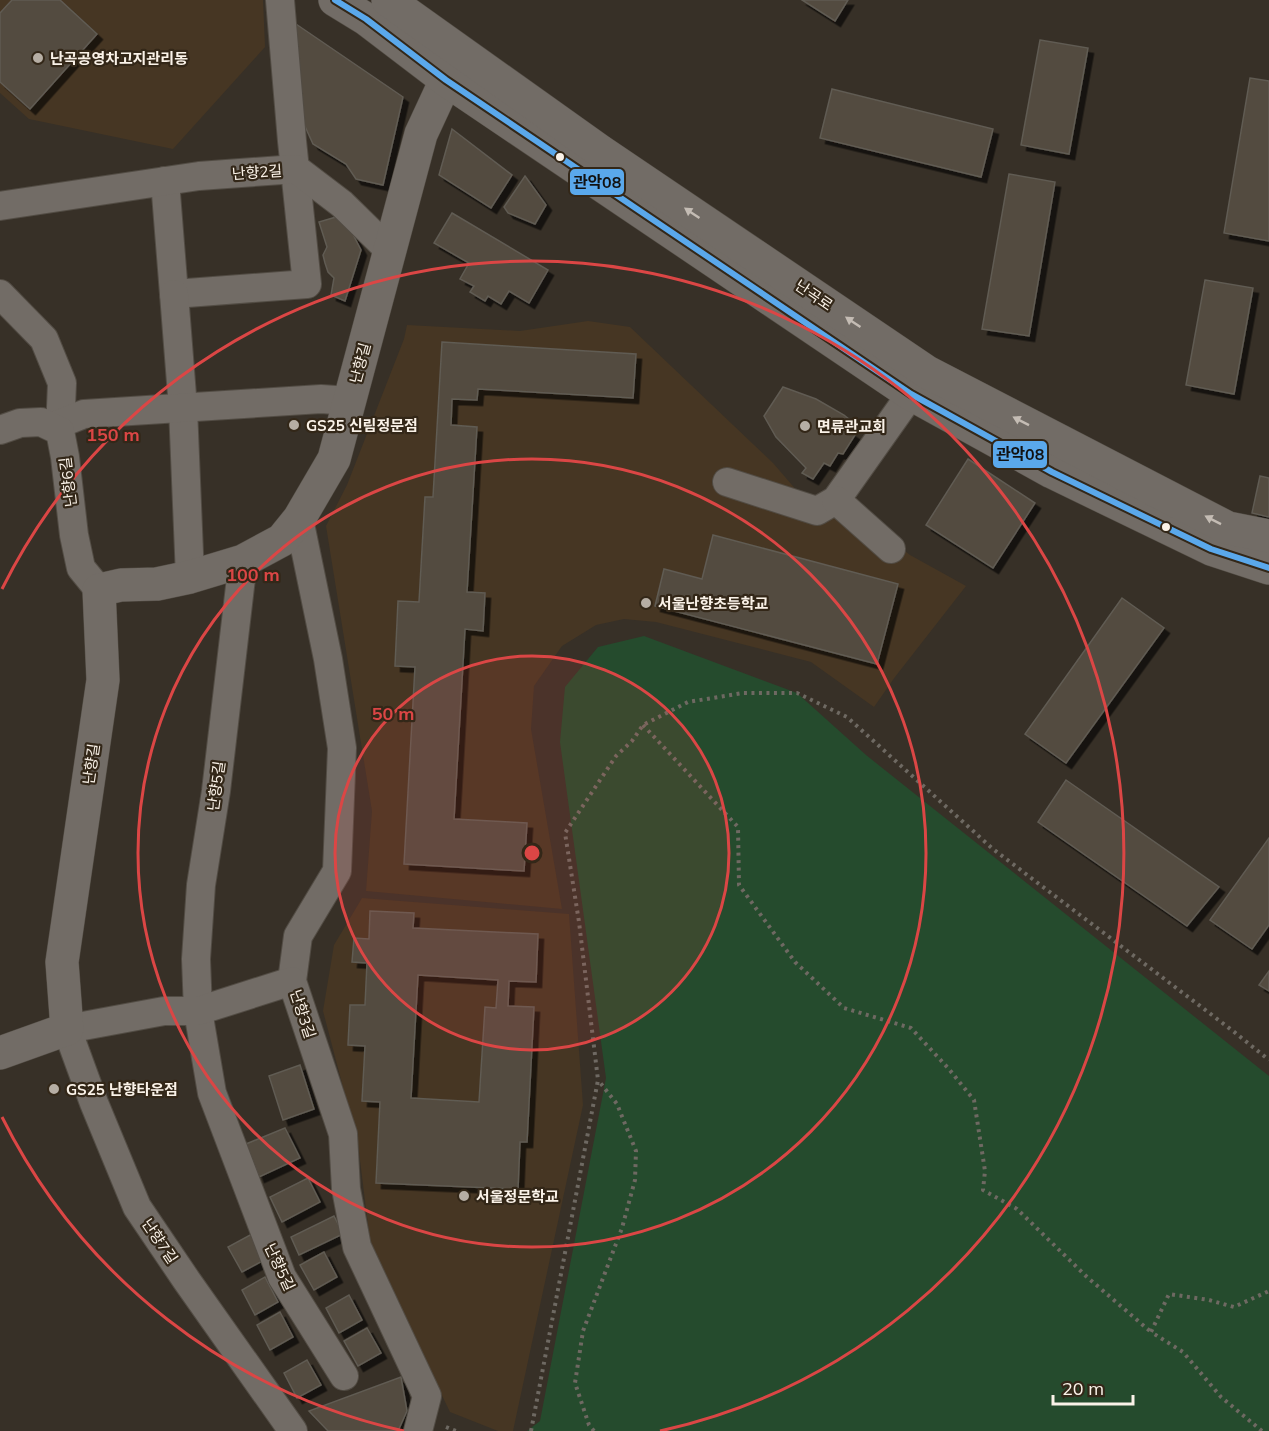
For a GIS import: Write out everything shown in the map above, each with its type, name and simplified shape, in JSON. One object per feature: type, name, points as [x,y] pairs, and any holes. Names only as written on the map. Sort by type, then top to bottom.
[{"type":"main road","name":"난곡로","points":[[335,0],[381,6],[927,372],[1228,528],[1269,536]]},
{"type":"main road","name":"난곡로","points":[[381,6],[446,80],[911,394],[1063,478],[1211,549],[1269,567]]},
{"type":"main road","name":"난향길","points":[[67,1029],[62,962],[103,680],[99,590],[121,585],[157,584],[243,561],[282,540],[299,519],[334,459],[421,134],[446,80]]},
{"type":"main road","points":[[0,1053],[67,1029]]},
{"type":"street","points":[[174,294],[307,284],[280,0]]},
{"type":"street","name":"난향2길","points":[[0,206],[199,176],[296,169],[342,204],[390,251]]},
{"type":"street","points":[[165,181],[183,408],[190,577]]},
{"type":"street","name":"난향6길","points":[[0,294],[44,339],[62,383],[60,428],[74,535],[81,568],[99,590]]},
{"type":"street","points":[[728,482],[817,512],[836,500],[911,394]]},
{"type":"street","points":[[0,430],[20,423],[41,422],[60,428],[84,414],[321,399],[350,401]]},
{"type":"street","points":[[836,500],[891,549]]},
{"type":"street","name":"난향3길","points":[[299,519],[328,659],[342,748],[337,871],[298,936],[292,981],[343,1134],[346,1189],[357,1247],[427,1396],[418,1431]]},
{"type":"street","name":"난향5길","points":[[243,561],[216,792],[201,885],[196,960],[198,1011],[212,1093],[282,1277],[344,1376]]},
{"type":"street","points":[[67,1029],[164,1011],[198,1011],[292,981]]},
{"type":"street","name":"난향7길","points":[[67,1029],[136,1207],[293,1431]]},
{"type":"path","points":[[531,1431],[598,1080],[579,922],[565,833],[616,756],[632,741],[643,725],[687,702],[743,693],[797,693],[847,717],[993,849],[1269,1060]]},
{"type":"path","points":[[643,725],[738,827],[739,885],[795,962],[844,1008],[911,1028],[974,1100],[986,1171],[983,1190],[1017,1209],[1087,1277],[1151,1332],[1183,1352],[1221,1397],[1262,1431]]},
{"type":"path","points":[[594,1431],[589,1425],[575,1383],[583,1331],[622,1228],[635,1180],[636,1151],[617,1104],[598,1080]]},
{"type":"path","points":[[1151,1332],[1169,1293],[1234,1307],[1269,1291]]},
{"type":"shaded area","points":[[0,0],[263,0],[265,47],[173,149],[29,119],[0,93]]},
{"type":"shaded area","name":"서울난향초등학교","points":[[588,321],[630,327],[773,463],[804,499],[872,525],[910,555],[966,586],[874,707],[811,662],[656,622],[624,619],[596,625],[562,646],[534,686],[531,729],[562,909],[366,891],[372,811],[326,526],[347,485],[404,339],[407,325],[520,331]]},
{"type":"shaded area","name":"서울정문학교","points":[[362,898],[569,914],[583,1105],[513,1431],[498,1431],[450,1412],[371,1249],[358,1144],[323,1011],[334,945]]},
{"type":"green space","points":[[644,636],[797,693],[866,755],[1269,1076],[1269,1431],[527,1431],[540,1421],[606,1078],[560,742],[565,687],[598,647]]},
{"type":"building","name":"난곡공영차고지관리동","points":[[12,0],[60,0],[97,34],[30,109],[0,82],[0,13]]},
{"type":"building","points":[[802,0],[848,0],[835,21]]},
{"type":"building","points":[[293,22],[403,97],[383,185],[356,179],[346,164],[313,144],[298,111]]},
{"type":"building","points":[[1040,40],[1088,48],[1069,154],[1021,145]]},
{"type":"building","points":[[1250,78],[1269,81],[1269,241],[1224,233]]},
{"type":"building","points":[[832,89],[993,129],[981,177],[820,138]]},
{"type":"building","points":[[452,129],[512,175],[491,208],[439,175]]},
{"type":"building","points":[[1009,174],[1055,182],[1029,336],[982,329]]},
{"type":"building","points":[[525,176],[546,205],[535,224],[508,213],[504,207]]},
{"type":"building","points":[[452,213],[548,270],[529,303],[509,291],[501,304],[488,296],[485,301],[470,292],[474,286],[460,279],[469,263],[434,243]]},
{"type":"building","points":[[343,215],[361,250],[345,301],[331,295],[334,278],[328,272],[325,263],[323,255],[327,247],[319,222]]},
{"type":"building","points":[[1205,280],[1253,288],[1234,394],[1186,385]]},
{"type":"building","points":[[442,342],[636,354],[633,398],[478,389],[477,400],[452,399],[451,425],[477,427],[467,592],[485,593],[483,631],[465,629],[454,819],[527,823],[524,871],[404,864],[415,667],[395,666],[398,601],[419,602],[425,497],[433,497]]},
{"type":"building","points":[[783,387],[816,399],[844,415],[850,420],[845,428],[855,435],[843,454],[838,453],[830,466],[824,463],[813,479],[802,473],[806,468],[776,437],[764,416]]},
{"type":"building","points":[[968,459],[1035,503],[993,568],[926,525]]},
{"type":"building","points":[[1260,476],[1269,478],[1269,517],[1252,513]]},
{"type":"building","points":[[713,535],[898,584],[877,664],[655,606],[664,569],[702,579]]},
{"type":"building","points":[[1122,598],[1164,628],[1066,763],[1025,734]]},
{"type":"building","points":[[1066,780],[1219,887],[1187,926],[1038,822]]},
{"type":"building","points":[[1269,838],[1269,925],[1252,949],[1210,920]]},
{"type":"building","points":[[370,911],[414,913],[413,928],[538,934],[536,982],[509,981],[508,1006],[534,1007],[527,1142],[520,1142],[518,1189],[376,1183],[380,1102],[362,1101],[365,1046],[348,1045],[350,1005],[365,1005],[367,963],[352,962],[354,938],[369,939]],"holes":[[[418,975],[498,980],[496,1008],[485,1007],[479,1102],[411,1098]]]},
{"type":"building","points":[[1269,971],[1269,991],[1259,985]]},
{"type":"building","points":[[300,1065],[314,1109],[283,1120],[269,1076]]},
{"type":"building","points":[[285,1128],[300,1158],[259,1177],[246,1144]]},
{"type":"building","points":[[308,1178],[320,1202],[282,1222],[270,1197]]},
{"type":"building","points":[[334,1216],[343,1234],[299,1255],[291,1237]]},
{"type":"building","points":[[252,1234],[266,1259],[242,1272],[228,1247]]},
{"type":"building","points":[[324,1252],[337,1277],[314,1290],[300,1265]]},
{"type":"building","points":[[265,1277],[278,1302],[255,1315],[242,1290]]},
{"type":"building","points":[[349,1295],[362,1320],[339,1333],[326,1308]]},
{"type":"building","points":[[280,1312],[293,1337],[270,1350],[257,1325]]},
{"type":"building","points":[[367,1328],[381,1353],[358,1366],[344,1341]]},
{"type":"building","points":[[307,1360],[321,1385],[297,1398],[284,1373]]},
{"type":"building","points":[[401,1377],[407,1411],[398,1431],[328,1431],[309,1411]]},
{"type":"transit line","name":"관악08","points":[[335,0],[366,19],[446,80],[911,394],[1052,472],[1211,549],[1269,568]]},
{"type":"place","name":"난곡공영차고지관리동","points":[[38,58]]},
{"type":"place","name":"GS25 신림정문점","points":[[294,425]]},
{"type":"place","name":"면류관교회","points":[[805,426]]},
{"type":"place","name":"서울난향초등학교","points":[[646,603]]},
{"type":"place","name":"GS25 난향타운점","points":[[54,1089]]},
{"type":"place","name":"서울정문학교","points":[[464,1196]]}]
